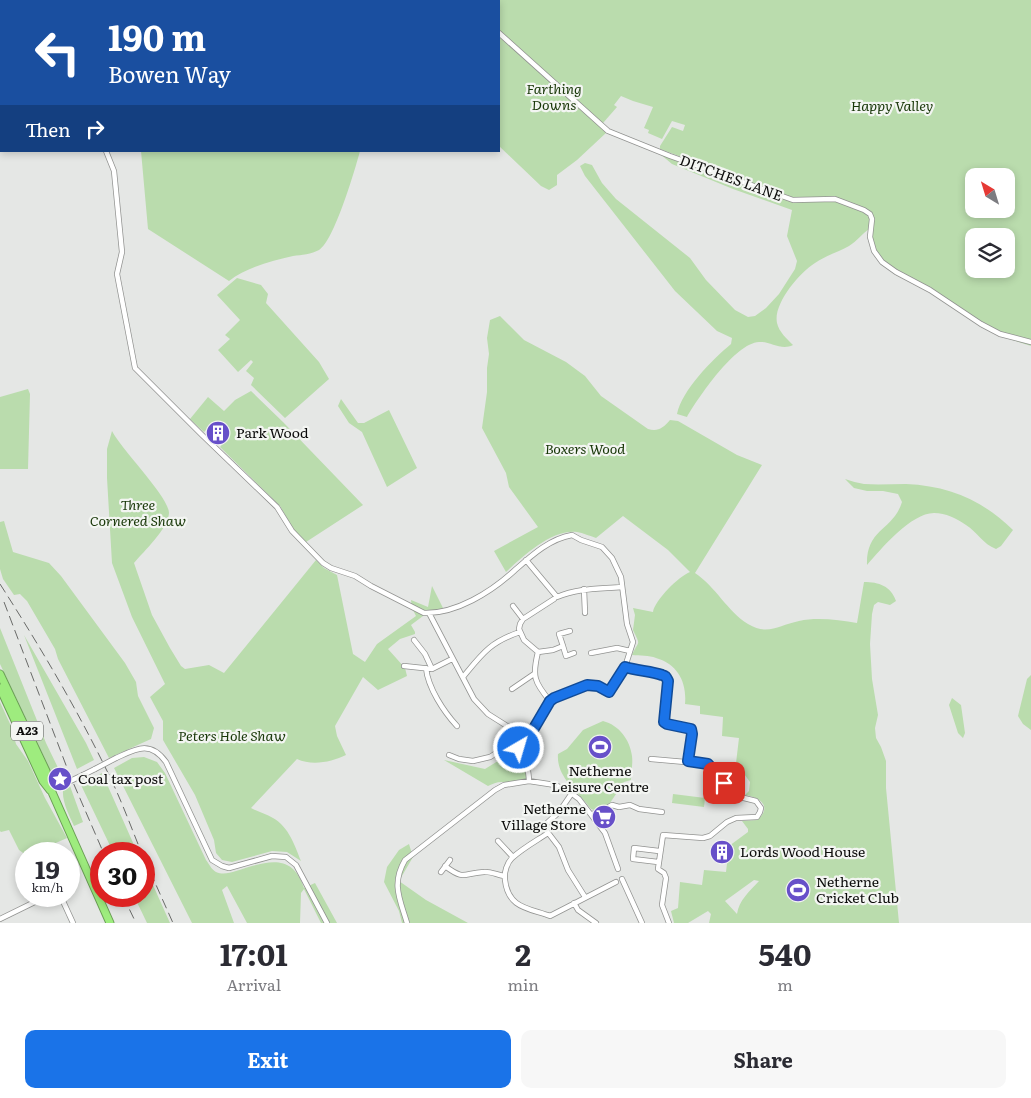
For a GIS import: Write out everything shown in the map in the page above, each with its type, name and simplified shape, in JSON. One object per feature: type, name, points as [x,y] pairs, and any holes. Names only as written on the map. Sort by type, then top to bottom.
[{"type":"highway","name":"A23","points":[[0,674],[47,774],[51,790],[110,923]]},
{"type":"highway","name":"A23","points":[[0,688],[43,780],[51,790]]},
{"type":"street","name":"DITCHES LANE","points":[[500,34],[608,131],[670,156],[793,200],[835,199],[864,210],[870,214],[872,220],[870,237],[874,251],[882,262],[981,324],[1000,334],[1031,342]]},
{"type":"street","points":[[106,152],[114,171],[122,252],[117,274],[135,368],[277,507],[292,531],[323,563],[335,570],[355,576],[424,613],[429,613],[453,608],[477,597],[513,572],[536,552],[562,537],[572,535],[602,547],[612,558],[619,570],[627,624],[633,642],[625,667],[609,692],[598,686],[587,685],[562,694],[550,701],[523,747],[527,761],[529,781]]},
{"type":"street","points":[[526,560],[557,597],[569,592],[622,588]]},
{"type":"street","points":[[584,590],[585,613]]},
{"type":"street","points":[[554,598],[523,619],[520,624],[520,632],[524,640],[538,652],[553,650],[563,646]]},
{"type":"street","points":[[513,606],[523,619]]},
{"type":"street","points":[[429,613],[469,691],[481,708],[506,726],[528,737]]},
{"type":"street","points":[[570,630],[559,634],[566,656],[574,653]]},
{"type":"street","points":[[463,678],[489,648],[507,636],[520,632]]},
{"type":"street","points":[[414,640],[425,654],[429,669],[429,679],[441,706],[456,726]]},
{"type":"street","points":[[591,652],[617,648],[630,651]]},
{"type":"street","points":[[538,652],[534,674],[538,686],[550,701]]},
{"type":"street","points":[[404,666],[429,669],[452,659]]},
{"type":"street","points":[[625,667],[666,677],[668,681],[664,720],[667,724],[691,729],[688,761]]},
{"type":"street","points":[[512,689],[534,674]]},
{"type":"street","points":[[449,755],[473,761],[490,757],[503,749],[523,747]]},
{"type":"street","points":[[51,790],[137,748],[152,749],[160,754],[166,762],[212,860],[229,868],[272,856],[286,857],[296,865],[327,923]]},
{"type":"street","points":[[651,759],[708,764],[733,793],[740,797],[756,800],[760,805],[760,812],[756,817],[736,818],[727,822],[710,836],[703,838],[665,834],[662,836],[658,869],[664,873],[666,878],[662,904],[669,923]]},
{"type":"street","points":[[407,923],[397,890],[399,870],[405,860],[494,790],[504,785],[529,781],[555,785],[572,793],[592,814],[605,833],[618,869]]},
{"type":"street","points":[[572,793],[559,812],[546,823],[545,828],[558,847],[568,870],[585,897]]},
{"type":"street","points":[[592,814],[612,805],[619,807],[630,805],[639,809],[662,812]]},
{"type":"street","points":[[548,833],[513,857],[509,862],[504,876],[506,888],[511,899],[521,906],[550,918],[574,903],[616,882]]},
{"type":"street","points":[[498,841],[513,857]]},
{"type":"street","points":[[658,862],[633,859],[634,848],[659,851]]},
{"type":"street","points":[[440,872],[450,860]]},
{"type":"street","points":[[445,866],[461,876],[486,871],[504,876]]},
{"type":"street","points":[[622,879],[642,923]]},
{"type":"street","points":[[574,903],[578,910],[596,923]]},
{"type":"street","points":[[0,919],[25,907]]},
{"type":"street","points":[[66,907],[73,923]]},
{"type":"green space","name":"Happy Valley","points":[[500,0],[1031,0],[1031,346],[1000,336],[882,262],[874,251],[869,229],[849,246],[815,263],[795,281],[783,298],[777,315],[777,323],[781,332],[793,345],[784,347],[759,342],[749,345],[739,351],[718,373],[687,417],[677,414],[691,386],[715,358],[731,344],[732,338],[717,331],[675,291],[585,176],[580,166],[585,163],[592,165],[602,183],[616,199],[690,258],[706,280],[735,310],[748,317],[755,316],[766,308],[779,294],[795,269],[797,261],[787,236],[792,210],[733,189],[672,164],[660,154],[706,166],[660,149],[672,127],[683,131],[685,125],[672,121],[662,139],[648,133],[649,130],[644,128],[653,107],[621,96],[614,105],[617,107],[603,123],[607,132],[577,160],[557,175],[557,185],[549,190],[541,186],[500,147]]},
{"type":"green space","points":[[141,152],[360,152],[337,220],[325,244],[319,250],[260,265],[229,281],[148,229]]},
{"type":"green space","points":[[237,278],[261,285],[268,294],[266,303],[319,362],[329,379],[285,418],[251,385],[254,378],[246,371],[253,362],[251,360],[238,372],[218,350],[230,339],[225,335],[240,320],[217,295]]},
{"type":"green space","name":"Boxers Wood","points":[[500,316],[524,340],[566,362],[585,376],[601,396],[648,429],[660,429],[670,420],[678,421],[737,455],[762,465],[695,573],[709,585],[734,613],[748,624],[762,629],[774,629],[799,621],[813,619],[857,623],[864,582],[884,586],[894,596],[896,601],[890,605],[878,602],[874,605],[870,644],[872,679],[878,715],[875,728],[876,738],[886,761],[886,788],[899,923],[709,923],[711,914],[708,911],[688,923],[674,923],[671,911],[678,908],[680,882],[702,885],[704,870],[726,872],[729,846],[748,832],[742,821],[757,820],[764,811],[763,803],[760,800],[745,795],[749,791],[750,782],[736,763],[739,738],[722,736],[723,717],[700,714],[700,706],[685,704],[683,682],[680,675],[670,665],[653,657],[632,655],[638,643],[633,630],[635,615],[633,608],[653,612],[658,601],[668,589],[690,572],[668,550],[623,516],[596,538],[579,532],[567,532],[548,539],[529,552],[506,572],[494,551],[538,527],[509,487],[506,473],[482,428],[487,392],[489,354],[487,338],[490,320]],"holes":[[[754,880],[759,881],[742,900],[737,914],[725,901]]]},
{"type":"green space","points":[[28,389],[30,394],[28,469],[0,469],[0,397]]},
{"type":"green space","points":[[251,391],[363,505],[306,542],[294,530],[280,506],[220,447],[228,438],[225,435],[227,432],[215,421],[204,432],[190,419],[208,397],[224,411],[235,400]]},
{"type":"green space","points":[[341,399],[358,423],[364,423],[389,410],[417,468],[387,487],[362,432],[349,423],[338,406]]},
{"type":"green space","name":"Peters Hole Shaw","points":[[112,431],[167,506],[169,513],[165,526],[134,563],[152,615],[181,666],[185,669],[209,665],[224,673],[316,560],[324,568],[337,575],[353,654],[365,662],[377,644],[416,616],[411,600],[428,607],[432,586],[443,608],[427,613],[411,625],[415,634],[400,639],[388,649],[405,668],[407,676],[378,690],[363,677],[335,726],[337,736],[346,755],[335,760],[322,762],[309,762],[297,759],[251,808],[273,818],[283,826],[291,837],[301,861],[287,852],[272,851],[232,862],[222,860],[216,853],[214,840],[195,795],[163,740],[163,721],[150,697],[165,684],[132,617],[112,563],[107,449]]},
{"type":"green space","points":[[845,479],[864,484],[922,485],[951,492],[989,510],[1013,530],[1001,546],[996,549],[955,518],[938,513],[925,515],[906,525],[867,565],[868,553],[875,536],[893,519],[902,502],[898,494],[854,488]]},
{"type":"green space","points":[[4,521],[13,552],[49,563],[61,576],[125,663],[136,682],[138,696],[154,728],[151,739],[109,758],[58,659],[55,649],[27,601],[20,594],[14,595],[3,579],[0,569],[0,522]]},
{"type":"green space","points":[[0,628],[46,743],[62,776],[54,778],[0,664]]},
{"type":"green space","points":[[24,635],[94,760],[77,769]]},
{"type":"green space","points":[[1031,675],[1031,730],[1023,724],[1018,716],[1027,679]]},
{"type":"green space","points":[[952,698],[961,705],[965,733],[963,738],[958,733],[949,705]]},
{"type":"green space","points":[[0,702],[11,726],[16,744],[28,761],[45,798],[67,838],[58,842],[15,842],[9,830],[0,831]]},
{"type":"green space","points":[[603,721],[619,730],[629,744],[632,756],[631,780],[624,782],[610,803],[597,811],[591,809],[564,777],[558,763],[558,754],[567,749],[583,730]]},
{"type":"green space","points":[[506,756],[508,767],[527,766],[529,781],[509,784],[498,782],[488,786],[444,760],[485,769]]},
{"type":"green space","points":[[144,757],[157,762],[165,773],[206,860],[215,871],[226,873],[267,863],[285,864],[292,868],[299,876],[304,888],[315,883],[337,923],[321,923],[304,889],[301,893],[300,923],[247,923],[227,886],[222,890],[234,923],[192,923],[155,849],[155,842],[151,842],[114,768],[132,758]]},
{"type":"green space","points":[[102,773],[133,842],[108,842],[81,785]]},
{"type":"green space","points":[[70,786],[83,822],[74,826],[66,808],[63,795],[63,790]]},
{"type":"green space","points":[[673,794],[705,798],[704,807],[672,803]]},
{"type":"green space","points":[[409,844],[413,857],[399,881],[426,900],[468,923],[402,923],[399,911],[384,882],[387,867],[399,850]]},
{"type":"green space","points":[[155,890],[170,923],[147,923],[139,907],[155,907]]},
{"type":"railway","points":[[0,584],[43,653],[83,724],[113,783],[137,842]]},
{"type":"railway","points":[[4,602],[69,773],[99,842]]},
{"type":"railway","points":[[155,883],[173,923]]},
{"type":"railway","points":[[128,907],[136,923]]},
{"type":"place","name":"Park Wood","points":[[218,433]]},
{"type":"place","name":"Netherne Leisure Centre","points":[[600,747]]},
{"type":"place","name":"Coal tax post","points":[[60,779]]},
{"type":"place","name":"Netherne Village Store","points":[[604,817]]},
{"type":"place","name":"Lords Wood House","points":[[722,852]]},
{"type":"place","name":"Netherne Cricket Club","points":[[798,890]]},
{"type":"route","points":[[519,748],[523,747],[550,701],[562,694],[587,685],[598,686],[609,692],[625,667],[666,677],[668,681],[664,722],[691,729],[688,761],[708,764],[724,783]]},
{"type":"park label","name":"Farthing Downs","points":[[554,98]]},
{"type":"park label","name":"Three Cornered Shaw","points":[[138,514]]}]
